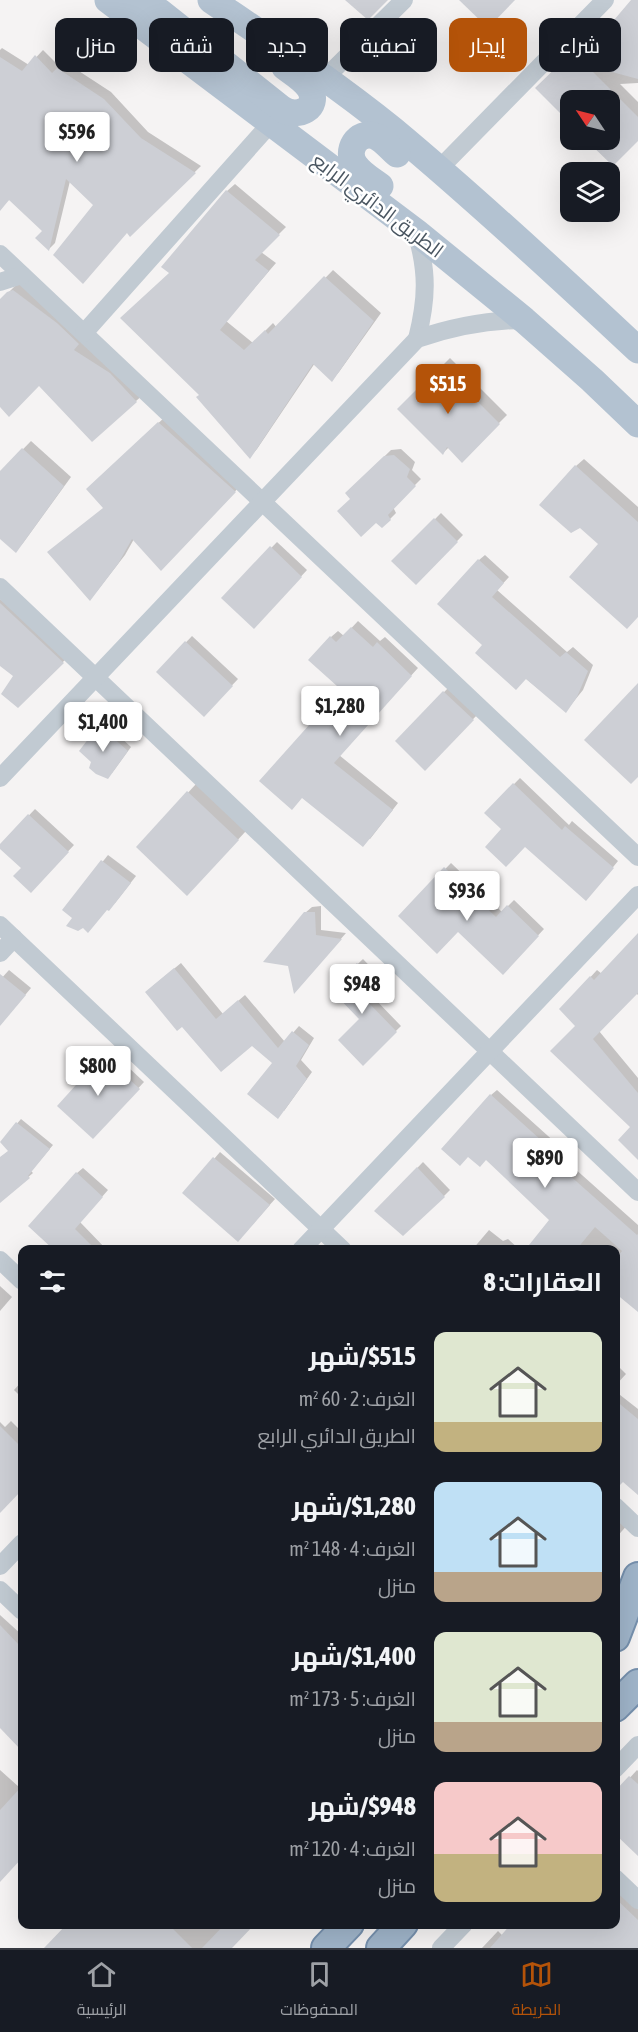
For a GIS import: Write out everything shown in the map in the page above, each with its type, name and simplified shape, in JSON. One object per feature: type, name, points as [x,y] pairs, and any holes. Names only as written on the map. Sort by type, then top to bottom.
[{"type":"highway","points":[[625,1627],[631,1591],[638,1577]]},
{"type":"highway","points":[[620,1702],[638,1684]]},
{"type":"highway","points":[[326,1948],[344,1929]]},
{"type":"highway","points":[[381,1948],[399,1929]]},
{"type":"main road","name":"الطريق الدائري الرابع","points":[[108,0],[416,232],[524,320],[638,424]]},
{"type":"main road","points":[[136,0],[160,12],[289,113],[296,114],[308,108],[312,101],[309,87],[297,76],[227,28],[219,20],[211,0]]},
{"type":"main road","points":[[211,0],[325,78],[393,130],[635,342]]},
{"type":"main road","points":[[484,288],[478,267],[465,251],[355,166],[351,159],[354,143],[368,135],[376,136],[485,235],[509,249],[541,260]]},
{"type":"street","points":[[325,78],[404,0]]},
{"type":"street","points":[[438,170],[605,0]]},
{"type":"street","points":[[84,333],[271,123]]},
{"type":"street","points":[[416,232],[425,270],[424,307],[417,339]]},
{"type":"street","points":[[0,254],[638,857]]},
{"type":"street","points":[[0,282],[22,275]]},
{"type":"street","points":[[0,778],[417,339],[480,322],[524,320]]},
{"type":"street","points":[[0,587],[638,1192]]},
{"type":"street","points":[[306,1245],[638,895]]},
{"type":"street","points":[[0,925],[339,1245]]},
{"type":"street","points":[[0,953],[14,938]]},
{"type":"street","points":[[0,1260],[18,1277]]},
{"type":"street","points":[[620,1511],[638,1528]]},
{"type":"street","points":[[0,1566],[18,1547]]},
{"type":"street","points":[[0,1590],[18,1607]]},
{"type":"street","points":[[620,1764],[638,1745]]},
{"type":"street","points":[[620,1883],[638,1900]]},
{"type":"street","points":[[441,1948],[459,1929]]},
{"type":"building","points":[[345,0],[388,0],[370,18],[366,18]]},
{"type":"building","points":[[459,0],[515,0],[498,18],[478,18]]},
{"type":"building","points":[[631,0],[638,0],[638,79],[612,72],[621,72],[621,18],[616,18]]},
{"type":"building","points":[[35,55],[52,73],[55,70],[55,72],[63,72],[104,99],[141,138],[196,173],[130,237],[127,233],[83,284],[53,255],[93,205],[66,179],[49,251],[35,238],[42,231],[9,200],[0,211],[0,57],[22,71]]},
{"type":"building","points":[[551,72],[593,72],[611,90],[560,90],[560,113],[535,88]]},
{"type":"building","points":[[620,99],[638,117],[638,141],[617,162],[609,162],[596,150],[620,150]]},
{"type":"building","points":[[226,190],[280,235],[255,260],[269,271],[220,330],[244,350],[265,330],[268,334],[324,276],[374,321],[332,382],[313,364],[250,459],[196,397],[199,395],[120,318],[169,273],[161,267]]},
{"type":"building","points":[[13,290],[57,323],[79,344],[74,350],[110,373],[137,402],[92,442],[39,386],[9,417],[0,407],[0,299]]},
{"type":"building","points":[[441,365],[500,424],[462,463],[447,447],[443,455],[397,409]]},
{"type":"building","points":[[158,422],[236,492],[161,571],[132,539],[118,564],[90,601],[47,552],[103,508],[86,489]]},
{"type":"building","points":[[22,448],[64,486],[16,553],[0,539],[0,471]]},
{"type":"building","points":[[394,455],[410,469],[407,477],[416,486],[388,515],[391,520],[382,528],[376,523],[361,537],[337,511],[350,499],[345,493],[384,456]]},
{"type":"building","points":[[575,465],[638,522],[638,617],[627,629],[569,577],[598,544],[580,528],[571,533],[539,505]]},
{"type":"building","points":[[434,518],[458,542],[416,585],[391,561]]},
{"type":"building","points":[[270,546],[302,577],[254,629],[221,598]]},
{"type":"building","points":[[478,559],[504,583],[492,597],[560,657],[566,652],[588,671],[577,697],[566,713],[526,679],[516,690],[475,653],[482,645],[437,604]]},
{"type":"building","points":[[0,603],[64,663],[18,708],[1,694],[13,676],[0,666]]},
{"type":"building","points":[[351,627],[373,647],[377,642],[412,676],[334,763],[393,810],[363,847],[302,798],[292,810],[259,781],[318,715],[313,711],[337,686],[308,660],[330,636],[336,642]]},
{"type":"building","points":[[185,641],[233,686],[204,717],[156,672]]},
{"type":"building","points":[[638,683],[638,777],[631,784],[584,740]]},
{"type":"building","points":[[443,691],[474,720],[425,771],[395,741]]},
{"type":"building","points":[[99,725],[128,751],[108,779],[89,768],[91,762],[79,751]]},
{"type":"building","points":[[513,783],[562,830],[565,826],[614,868],[586,901],[525,847],[506,867],[485,847],[501,829],[484,813]]},
{"type":"building","points":[[187,791],[239,840],[187,896],[136,847]]},
{"type":"building","points":[[28,814],[69,852],[31,893],[13,876],[21,868],[0,849],[0,844]]},
{"type":"building","points":[[101,860],[131,883],[88,933],[83,928],[78,931],[66,926],[72,918],[62,910]]},
{"type":"building","points":[[444,867],[496,917],[507,905],[539,936],[503,975],[458,932],[437,954],[398,916]]},
{"type":"building","points":[[304,912],[315,912],[316,935],[342,939],[294,994],[288,966],[263,962]]},
{"type":"building","points":[[638,933],[638,993],[593,1039],[638,1093],[638,1160],[618,1140],[630,1127],[550,1051],[575,1026],[559,1009],[590,976],[594,980]]},
{"type":"building","points":[[357,963],[381,988],[367,1001],[397,1032],[363,1066],[338,1040],[359,1019],[330,989]]},
{"type":"building","points":[[174,968],[216,1019],[238,1000],[278,1048],[292,1031],[309,1045],[296,1066],[307,1079],[278,1119],[247,1094],[272,1063],[252,1046],[221,1072],[182,1027],[177,1031],[145,992]]},
{"type":"building","points":[[0,974],[26,995],[0,1026]]},
{"type":"building","points":[[103,1055],[140,1089],[93,1139],[57,1106]]},
{"type":"building","points":[[490,1094],[573,1169],[568,1174],[638,1234],[638,1312],[620,1297],[620,1254],[622,1251],[620,1245],[615,1245],[595,1227],[580,1245],[529,1245],[549,1220],[486,1160],[480,1167],[468,1157],[460,1166],[441,1149]]},
{"type":"building","points":[[16,1122],[50,1149],[28,1176],[30,1178],[0,1203],[0,1157],[8,1151],[0,1142]]},
{"type":"building","points":[[213,1157],[270,1205],[238,1242],[182,1193]]},
{"type":"building","points":[[417,1167],[445,1197],[403,1236],[374,1211]]},
{"type":"building","points":[[76,1172],[103,1197],[75,1229],[91,1245],[49,1245],[28,1226]]},
{"type":"building","points":[[620,1404],[638,1419],[638,1495],[623,1482],[620,1485]]},
{"type":"building","points":[[0,1426],[18,1444],[18,1494],[0,1513]]},
{"type":"building","points":[[0,1625],[18,1644],[18,1747],[0,1728]]},
{"type":"building","points":[[629,1776],[638,1784],[638,1856],[620,1839],[620,1786]]},
{"type":"building","points":[[18,1790],[18,1862],[0,1882],[0,1810]]},
{"type":"building","points":[[620,1903],[638,1920],[638,1948],[490,1948],[507,1929],[620,1929]]},
{"type":"building","points":[[62,1929],[173,1929],[192,1948],[44,1948]]},
{"type":"building","points":[[220,1929],[250,1929],[232,1948],[202,1948]]}]
